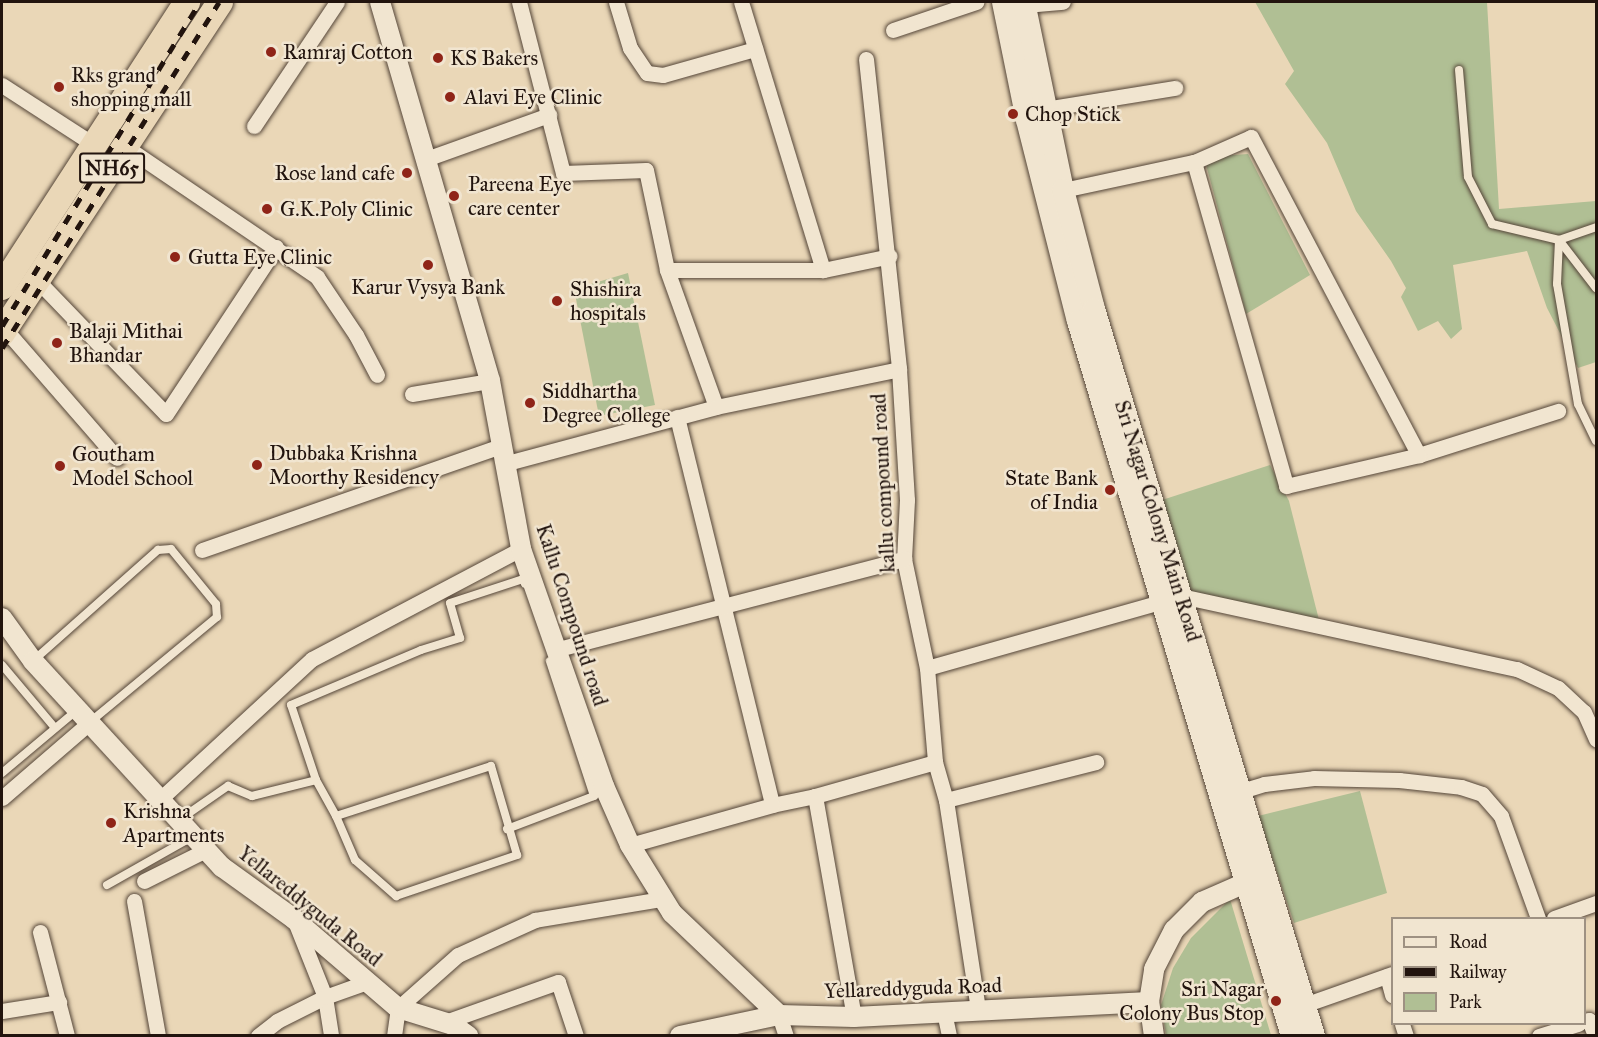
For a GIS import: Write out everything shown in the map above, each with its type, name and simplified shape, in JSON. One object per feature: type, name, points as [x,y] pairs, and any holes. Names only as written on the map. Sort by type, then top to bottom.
[{"type":"highway","name":"NH65","points":[[2,287],[187,2]]},
{"type":"highway","name":"NH65","points":[[3,330],[220,2]]},
{"type":"main road","name":"Sri Nagar Colony Main Road","points":[[1018,3],[1063,190],[1145,488],[1243,884],[1292,1035]]},
{"type":"main road","name":"Sri Nagar Colony Main Road","points":[[1018,3],[1050,218],[1171,600],[1238,792],[1314,1035]]},
{"type":"street","points":[[254,126],[337,2]]},
{"type":"street","name":"Kallu Compound road","points":[[380,2],[490,381],[521,549],[558,649],[604,786],[630,845],[662,899],[778,1014]]},
{"type":"street","points":[[519,2],[563,173],[646,170],[667,270],[716,407]]},
{"type":"street","points":[[616,2],[630,48],[647,73],[663,75],[750,51]]},
{"type":"street","points":[[730,2],[750,51],[823,270]]},
{"type":"street","points":[[741,2],[750,51]]},
{"type":"street","points":[[893,30],[976,2]]},
{"type":"street","points":[[1018,3],[1063,2]]},
{"type":"street","name":"kallu compound road","points":[[866,59],[890,256],[899,369],[907,500],[904,559],[927,668],[935,762],[946,800],[978,1009]]},
{"type":"street","points":[[2,85],[93,144]]},
{"type":"street","points":[[1045,109],[1175,88]]},
{"type":"street","points":[[426,159],[549,115]]},
{"type":"street","points":[[1063,190],[1194,162],[1251,137],[1419,455]]},
{"type":"street","points":[[126,147],[317,277],[356,335],[377,375]]},
{"type":"street","points":[[1194,162],[1286,486],[1419,455],[1558,411]]},
{"type":"street","points":[[36,279],[166,414],[276,247]]},
{"type":"street","points":[[667,270],[823,270],[890,256]]},
{"type":"street","points":[[3,330],[117,458]]},
{"type":"street","points":[[202,550],[505,454],[899,369]]},
{"type":"street","points":[[412,394],[490,381]]},
{"type":"street","points":[[677,417],[772,806]]},
{"type":"street","points":[[158,801],[312,659],[521,549]]},
{"type":"street","points":[[558,649],[724,603],[904,559]]},
{"type":"street","points":[[927,668],[1171,600],[1517,669],[1557,688],[1584,712],[1596,740]]},
{"type":"street","name":"Yellareddyguda Road","points":[[2,618],[33,661],[84,715],[158,801],[222,867],[294,919],[398,1008],[445,1022],[468,1035]]},
{"type":"street","points":[[2,798],[84,715]]},
{"type":"street","points":[[630,845],[935,762]]},
{"type":"street","points":[[946,800],[1096,762]]},
{"type":"street","points":[[1238,792],[1264,784],[1314,778],[1399,780],[1461,787],[1482,794],[1501,816],[1538,917]]},
{"type":"street","points":[[815,796],[854,1017]]},
{"type":"street","points":[[144,881],[200,843]]},
{"type":"street","points":[[1154,1035],[1149,1002],[1154,969],[1174,930],[1203,902],[1243,884]]},
{"type":"street","points":[[394,1035],[398,1008],[458,955],[535,920],[662,899]]},
{"type":"street","points":[[134,901],[158,1035]]},
{"type":"street","points":[[1557,917],[1596,903]]},
{"type":"street","points":[[294,919],[325,997],[331,1035]]},
{"type":"street","points":[[40,932],[67,1035]]},
{"type":"street","points":[[1304,1005],[1390,975]]},
{"type":"street","points":[[258,1035],[277,1021],[325,997],[367,982]]},
{"type":"street","points":[[445,1022],[558,982],[576,1035]]},
{"type":"street","points":[[2,1011],[59,1002]]},
{"type":"street","name":"Yellareddyguda Road","points":[[680,1035],[778,1014],[854,1017],[1149,1002]]},
{"type":"street","points":[[945,1012],[949,1035]]},
{"type":"street","points":[[778,1014],[786,1035]]},
{"type":"street","points":[[1586,1021],[1589,1020],[1595,1035]]},
{"type":"street","points":[[1539,1035],[1572,1025]]},
{"type":"lane","points":[[1459,70],[1468,177],[1492,224],[1559,240],[1596,227]]},
{"type":"lane","points":[[1559,240],[1596,288]]},
{"type":"lane","points":[[1559,240],[1557,284],[1578,404],[1596,441]]},
{"type":"lane","points":[[2,773],[55,728],[84,715],[217,617],[216,604],[171,549],[158,550],[33,661]]},
{"type":"lane","points":[[336,816],[490,766],[507,829],[517,855],[396,896],[355,860],[336,816],[316,780],[291,705],[428,646],[460,638],[450,603],[523,579],[594,796],[507,829]]},
{"type":"lane","points":[[2,665],[55,728]]},
{"type":"lane","points":[[178,821],[228,786],[252,796],[316,780]]},
{"type":"lane","points":[[107,885],[200,843]]},
{"type":"green space","points":[[1255,2],[1487,2],[1499,209],[1596,201],[1596,362],[1578,368],[1547,308],[1527,251],[1453,265],[1462,329],[1451,339],[1438,321],[1418,331],[1401,297],[1406,288],[1391,261],[1356,211],[1327,143],[1285,84],[1294,71]]},
{"type":"green space","points":[[1248,154],[1310,275],[1246,314],[1204,157]]},
{"type":"green space","points":[[628,273],[655,405],[599,416],[574,289]]},
{"type":"green space","points":[[1270,465],[1289,501],[1319,620],[1186,595],[1162,500]]},
{"type":"green space","points":[[1360,791],[1387,893],[1294,923],[1258,816]]},
{"type":"green space","points":[[1230,899],[1271,1035],[1166,1035],[1161,1005],[1173,968],[1191,938]]},
{"type":"railway","points":[[2,326],[200,2]]},
{"type":"railway","points":[[2,348],[219,2]]},
{"type":"place","name":"Ramraj Cotton","points":[[271,52]]},
{"type":"place","name":"KS Bakers","points":[[438,58]]},
{"type":"place","name":"Rks grand shopping mall","points":[[59,87]]},
{"type":"place","name":"Alavi Eye Clinic","points":[[450,97]]},
{"type":"place","name":"Chop Stick","points":[[1013,114]]},
{"type":"place","name":"Rose land cafe","points":[[407,173]]},
{"type":"place","name":"Pareena Eye care center","points":[[454,196]]},
{"type":"place","name":"G.K.Poly Clinic","points":[[267,209]]},
{"type":"place","name":"Gutta Eye Clinic","points":[[175,257]]},
{"type":"place","name":"Karur Vysya Bank","points":[[428,265]]},
{"type":"place","name":"Shishira hospitals","points":[[557,301]]},
{"type":"place","name":"Balaji Mithai Bhandar","points":[[57,343]]},
{"type":"place","name":"Siddhartha Degree College","points":[[530,403]]},
{"type":"place","name":"Dubbaka Krishna Moorthy Residency","points":[[257,465]]},
{"type":"place","name":"Goutham Model School","points":[[60,466]]},
{"type":"place","name":"State Bank of India","points":[[1110,490]]},
{"type":"place","name":"Krishna Apartments","points":[[111,823]]},
{"type":"place","name":"Sri Nagar Colony Bus Stop","points":[[1276,1001]]}]
